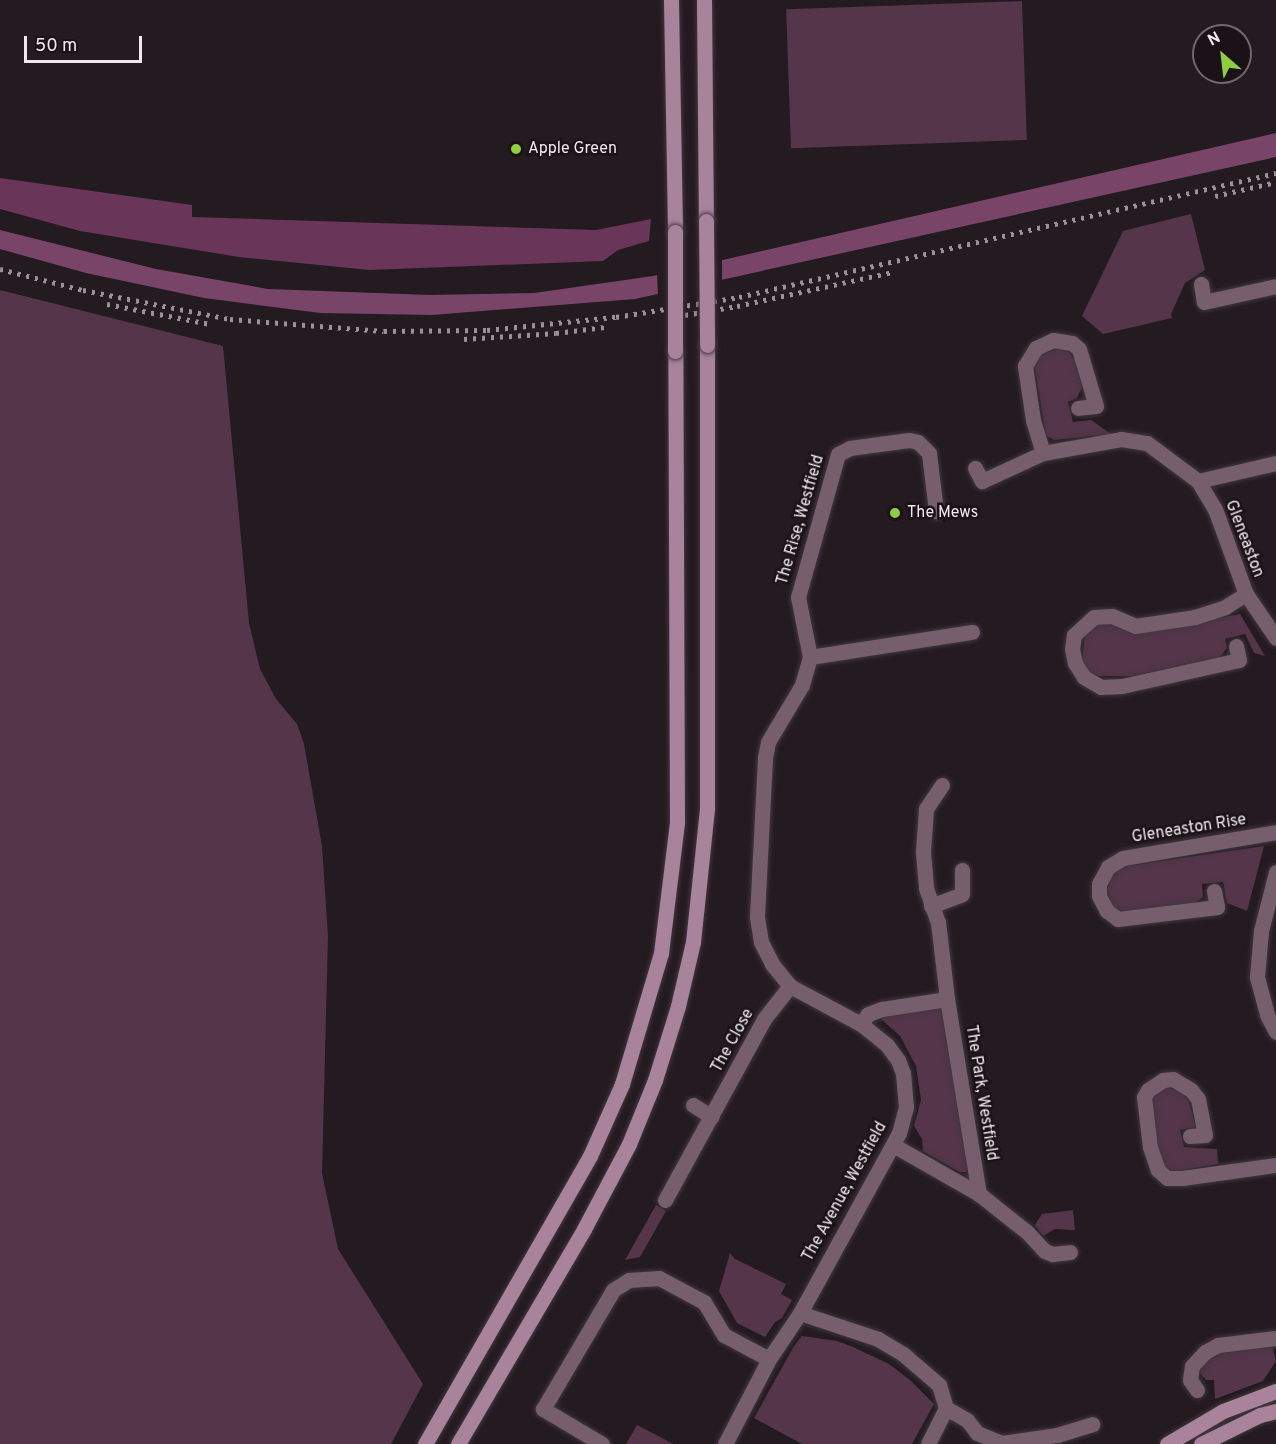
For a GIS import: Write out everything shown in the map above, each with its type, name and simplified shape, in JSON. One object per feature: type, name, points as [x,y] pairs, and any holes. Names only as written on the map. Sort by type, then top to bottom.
[{"type":"main road","points":[[425,1444],[590,1156],[622,1084],[661,953],[672,879],[677,812],[675,232],[671,0]]},
{"type":"main road","points":[[458,1444],[584,1229],[629,1144],[656,1080],[678,1006],[693,942],[707,808],[704,0]]},
{"type":"main road","points":[[1167,1444],[1223,1411],[1276,1391]]},
{"type":"main road","points":[[1201,1444],[1260,1415],[1276,1410]]},
{"type":"street","points":[[1201,284],[1204,302],[1276,286]]},
{"type":"street","points":[[1043,453],[1033,420],[1025,366],[1036,348],[1053,340],[1072,343],[1079,349],[1096,406],[1078,408]]},
{"type":"street","points":[[975,468],[982,481],[1043,453],[1121,439],[1147,442],[1198,481],[1276,463]]},
{"type":"street","name":"The Rise, Westfield","points":[[810,657],[798,597],[838,454],[850,448],[909,440],[918,442],[929,453],[936,511]]},
{"type":"street","name":"Gleneaston","points":[[1198,481],[1215,509],[1246,594],[1276,638]]},
{"type":"street","points":[[1236,646],[1239,660],[1122,686],[1101,687],[1084,677],[1075,663],[1072,649],[1074,635],[1094,617],[1112,616],[1135,626],[1185,619],[1225,607],[1246,594]]},
{"type":"street","points":[[810,657],[972,632]]},
{"type":"street","name":"The Avenue, Westfield","points":[[725,1444],[769,1359],[800,1313],[904,1122],[903,1073],[898,1060],[887,1045],[861,1024],[790,986],[772,964],[761,942],[757,917],[759,839],[768,742],[802,685],[810,657]]},
{"type":"street","name":"The Park, Westfield","points":[[942,785],[926,808],[923,852],[931,906],[938,922],[947,999],[979,1194]]},
{"type":"street","name":"Gleneaston Rise","points":[[1214,891],[1217,907],[1118,919],[1107,911],[1099,896],[1099,884],[1108,867],[1123,858],[1276,832]]},
{"type":"street","points":[[931,906],[962,894],[962,870]]},
{"type":"street","points":[[1276,872],[1261,931],[1257,977],[1267,1016],[1276,1032]]},
{"type":"street","name":"The Close","points":[[665,1200],[764,1019],[790,986]]},
{"type":"street","points":[[861,1024],[868,1014],[882,1009],[947,999]]},
{"type":"street","points":[[1190,1136],[1205,1134],[1198,1100],[1191,1090],[1173,1079],[1163,1080],[1148,1090],[1144,1097],[1150,1147],[1158,1170],[1167,1178],[1276,1165]]},
{"type":"street","points":[[693,1105],[712,1117]]},
{"type":"street","points":[[893,1144],[979,1194],[1028,1232],[1045,1251],[1052,1254],[1070,1252]]},
{"type":"street","points":[[602,1444],[543,1409],[613,1290],[629,1280],[659,1278],[704,1302],[724,1335],[769,1359]]},
{"type":"street","points":[[800,1313],[878,1339],[903,1354],[939,1385],[946,1408],[966,1420],[977,1433],[1002,1443],[1057,1435],[1092,1424]]},
{"type":"street","points":[[1197,1390],[1190,1380],[1192,1366],[1205,1352],[1218,1345],[1276,1338]]},
{"type":"street","points":[[928,1444],[946,1408]]},
{"type":"shaded area","points":[[1022,1],[1027,140],[791,148],[786,9]]},
{"type":"shaded area","points":[[1276,133],[1276,157],[635,299],[432,315],[320,313],[204,298],[86,273],[0,249],[0,230],[156,269],[268,289],[430,295],[534,293],[653,276]]},
{"type":"shaded area","points":[[0,178],[192,205],[192,217],[596,230],[651,219],[649,241],[618,250],[603,261],[370,270],[239,257],[80,231],[0,209]]},
{"type":"shaded area","points":[[1191,214],[1205,270],[1185,283],[1171,314],[1172,318],[1103,334],[1082,316],[1123,231]]},
{"type":"shaded area","points":[[0,290],[223,346],[249,623],[260,669],[276,699],[297,724],[304,744],[322,846],[328,936],[322,1173],[338,1249],[423,1384],[391,1444],[0,1444]]},
{"type":"shaded area","points":[[1059,348],[1069,352],[1075,360],[1082,387],[1077,398],[1068,402],[1073,422],[1091,420],[1111,434],[1054,440],[1046,435],[1034,363],[1043,354]]},
{"type":"shaded area","points":[[1240,614],[1265,656],[1254,653],[1245,634],[1225,639],[1227,648],[1220,657],[1133,676],[1098,676],[1090,672],[1082,660],[1085,634],[1095,625],[1108,622],[1127,630],[1148,632]]},
{"type":"shaded area","points":[[1264,846],[1247,911],[1227,903],[1223,882],[1202,884],[1203,897],[1193,904],[1124,913],[1112,907],[1107,890],[1112,874],[1121,867]]},
{"type":"shaded area","points":[[935,1007],[941,1010],[968,1164],[966,1172],[960,1172],[923,1151],[922,1139],[914,1126],[921,1100],[916,1066],[900,1036],[880,1018],[879,1014]]},
{"type":"shaded area","points":[[1169,1088],[1179,1091],[1188,1099],[1196,1127],[1180,1130],[1184,1147],[1217,1149],[1218,1164],[1176,1171],[1168,1169],[1160,1161],[1152,1098],[1159,1090]]},
{"type":"shaded area","points":[[656,1205],[666,1211],[640,1257],[625,1260]]},
{"type":"shaded area","points":[[1073,1210],[1075,1230],[1055,1229],[1043,1236],[1035,1225],[1042,1214]]},
{"type":"shaded area","points":[[730,1253],[735,1259],[786,1284],[781,1294],[792,1300],[782,1318],[775,1322],[765,1337],[737,1323],[719,1291]]},
{"type":"shaded area","points":[[802,1336],[837,1341],[853,1347],[889,1364],[910,1380],[934,1404],[912,1444],[802,1444],[754,1418],[794,1346]]},
{"type":"shaded area","points":[[1272,1345],[1276,1361],[1263,1381],[1215,1399],[1214,1380],[1206,1380],[1200,1373],[1204,1361],[1223,1349]]},
{"type":"shaded area","points":[[637,1425],[662,1438],[673,1444],[626,1444]]},
{"type":"pier","points":[[722,257],[722,283],[658,297],[657,272]]},
{"type":"railway","points":[[0,269],[83,290],[230,319],[384,331],[487,330],[616,317],[739,297],[1276,173]]},
{"type":"railway","points":[[1215,196],[1276,182]]},
{"type":"railway","points":[[685,315],[893,272]]},
{"type":"railway","points":[[107,304],[210,324]]},
{"type":"railway","points":[[464,339],[556,333],[605,327]]},
{"type":"place","name":"Apple Green","points":[[516,149]]},
{"type":"place","name":"The Mews","points":[[895,513]]}]
